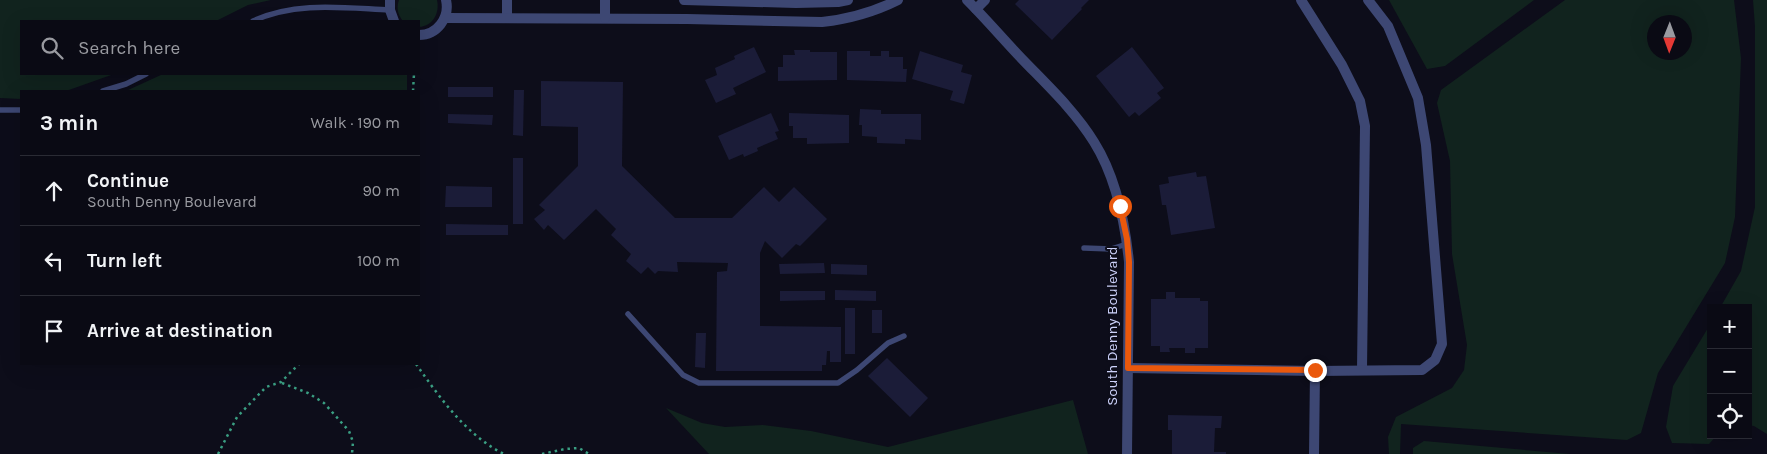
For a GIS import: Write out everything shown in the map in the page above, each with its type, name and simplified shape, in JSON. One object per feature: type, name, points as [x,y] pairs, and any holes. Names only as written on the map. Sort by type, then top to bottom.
[{"type":"street","points":[[420,35],[433,32],[440,26],[447,11],[446,0]]},
{"type":"street","points":[[507,0],[507,18]]},
{"type":"street","points":[[604,0],[604,18]]},
{"type":"street","points":[[684,0],[796,3],[848,0]]},
{"type":"street","points":[[445,18],[604,18],[822,22],[842,20],[870,12],[898,0]]},
{"type":"street","name":"South Denny Boulevard","points":[[967,0],[1081,122],[1095,144],[1120,206],[1129,262],[1127,454]]},
{"type":"street","points":[[976,9],[985,0]]},
{"type":"street","points":[[1301,0],[1342,65],[1360,101],[1365,126],[1362,370]]},
{"type":"street","points":[[1128,368],[1422,370],[1435,360],[1442,344],[1426,145],[1418,98],[1388,26],[1368,0]]},
{"type":"street","points":[[390,5],[394,20]]},
{"type":"street","points":[[1314,454],[1315,370]]},
{"type":"lane","points":[[255,20],[264,16],[314,6],[390,5]]},
{"type":"lane","points":[[106,90],[126,84],[144,75]]},
{"type":"lane","points":[[0,110],[20,110]]},
{"type":"lane","points":[[1084,248],[1111,249],[1127,244]]},
{"type":"lane","points":[[628,314],[683,375],[699,382],[838,384],[888,343],[904,336]]},
{"type":"path","points":[[413,90],[414,75]]},
{"type":"path","points":[[218,454],[237,417],[266,387],[281,382],[298,365]]},
{"type":"path","points":[[417,365],[437,393],[470,431],[504,454]]},
{"type":"path","points":[[281,382],[308,393],[324,403],[349,431],[353,442],[352,454]]},
{"type":"path","points":[[542,454],[579,448],[589,454]]},
{"type":"green space","points":[[0,0],[271,0],[248,5],[218,20],[20,20],[20,75],[111,75],[69,90],[20,90],[20,99],[0,98]]},
{"type":"green space","points":[[399,0],[437,0],[438,5],[432,21],[420,27],[420,20],[401,19]]},
{"type":"green space","points":[[1389,0],[1534,0],[1445,66],[1427,69]]},
{"type":"green space","points":[[1565,0],[1734,0],[1741,58],[1735,217],[1725,263],[1658,373],[1641,433],[1627,440],[1401,424],[1400,454],[1389,454],[1388,437],[1396,417],[1452,388],[1464,370],[1467,345],[1452,254],[1450,161],[1437,103],[1441,90]]},
{"type":"green space","points":[[1753,0],[1767,0],[1767,434],[1752,426],[1752,304],[1722,304],[1741,271],[1755,207],[1755,27]]},
{"type":"green space","points":[[161,75],[407,75],[407,90],[128,90]]},
{"type":"green space","points":[[1707,330],[1707,439],[1713,439],[1709,444],[1672,443],[1666,427],[1673,386]]},
{"type":"green space","points":[[1073,400],[1088,454],[709,454],[666,408],[702,423],[725,427],[763,425],[811,431],[888,447]]},
{"type":"green space","points":[[1424,441],[1570,454],[1413,454],[1413,448]]},
{"type":"building","points":[[1019,0],[1089,0],[1052,40],[1015,4]]},
{"type":"building","points":[[754,47],[766,72],[733,88],[736,94],[716,103],[705,80],[717,75],[715,68],[735,59],[734,56]]},
{"type":"building","points":[[1132,47],[1164,88],[1157,93],[1161,98],[1139,116],[1135,112],[1129,117],[1096,76]]},
{"type":"building","points":[[794,50],[837,52],[837,80],[778,81],[778,67],[783,67],[783,55],[795,55]]},
{"type":"building","points":[[847,51],[870,51],[870,56],[881,56],[881,51],[889,51],[889,57],[903,57],[903,69],[907,69],[906,82],[847,80]]},
{"type":"building","points":[[920,51],[963,65],[961,72],[972,75],[964,104],[950,100],[953,91],[912,79]]},
{"type":"building","points":[[541,81],[623,82],[622,166],[675,218],[732,218],[764,187],[779,202],[794,187],[827,219],[800,246],[796,244],[782,258],[765,241],[760,253],[760,326],[841,327],[841,362],[830,362],[830,351],[827,351],[826,365],[822,365],[822,371],[716,371],[717,272],[727,271],[728,263],[677,262],[678,272],[658,271],[655,274],[648,267],[641,274],[626,261],[631,254],[611,235],[616,229],[596,209],[564,240],[548,225],[544,230],[534,219],[545,210],[539,205],[578,166],[578,127],[541,126]]},
{"type":"building","points":[[448,87],[493,87],[493,97],[448,97]]},
{"type":"building","points":[[514,90],[524,90],[523,136],[513,135]]},
{"type":"building","points":[[860,109],[881,110],[881,114],[921,114],[921,140],[905,139],[905,144],[877,143],[877,137],[862,136],[862,125],[859,125]]},
{"type":"building","points":[[771,113],[779,131],[775,132],[778,139],[757,148],[758,151],[744,157],[743,154],[729,160],[718,136]]},
{"type":"building","points":[[789,113],[849,115],[849,143],[807,144],[807,138],[793,138],[793,126],[789,126]]},
{"type":"building","points":[[448,114],[493,115],[492,125],[448,123]]},
{"type":"building","points":[[513,158],[523,158],[523,224],[513,224]]},
{"type":"building","points":[[1196,172],[1197,177],[1206,176],[1215,228],[1171,235],[1166,205],[1162,205],[1159,185],[1169,183],[1168,177]]},
{"type":"building","points":[[446,186],[492,187],[492,207],[445,207]]},
{"type":"building","points":[[446,224],[508,225],[508,235],[446,235]]},
{"type":"building","points":[[824,263],[825,273],[780,274],[779,264]]},
{"type":"building","points":[[831,264],[867,265],[867,275],[831,274]]},
{"type":"building","points":[[835,290],[876,291],[876,301],[835,300]]},
{"type":"building","points":[[780,291],[825,291],[825,300],[780,301]]},
{"type":"building","points":[[1166,292],[1175,292],[1175,298],[1200,298],[1200,301],[1208,301],[1208,348],[1195,348],[1195,353],[1185,353],[1185,348],[1169,348],[1170,352],[1160,352],[1160,346],[1151,346],[1151,299],[1166,299]]},
{"type":"building","points":[[845,308],[855,308],[855,354],[845,354]]},
{"type":"building","points":[[872,310],[882,310],[882,333],[872,333]]},
{"type":"building","points":[[696,333],[706,333],[705,368],[695,367]]},
{"type":"building","points":[[887,358],[928,398],[910,417],[868,376]]},
{"type":"building","points":[[1168,415],[1222,416],[1221,428],[1215,428],[1214,452],[1226,452],[1226,454],[1172,454],[1172,430],[1168,430]]},
{"type":"route","points":[[1120,206],[1127,239],[1129,262],[1128,368],[1315,370]]}]
